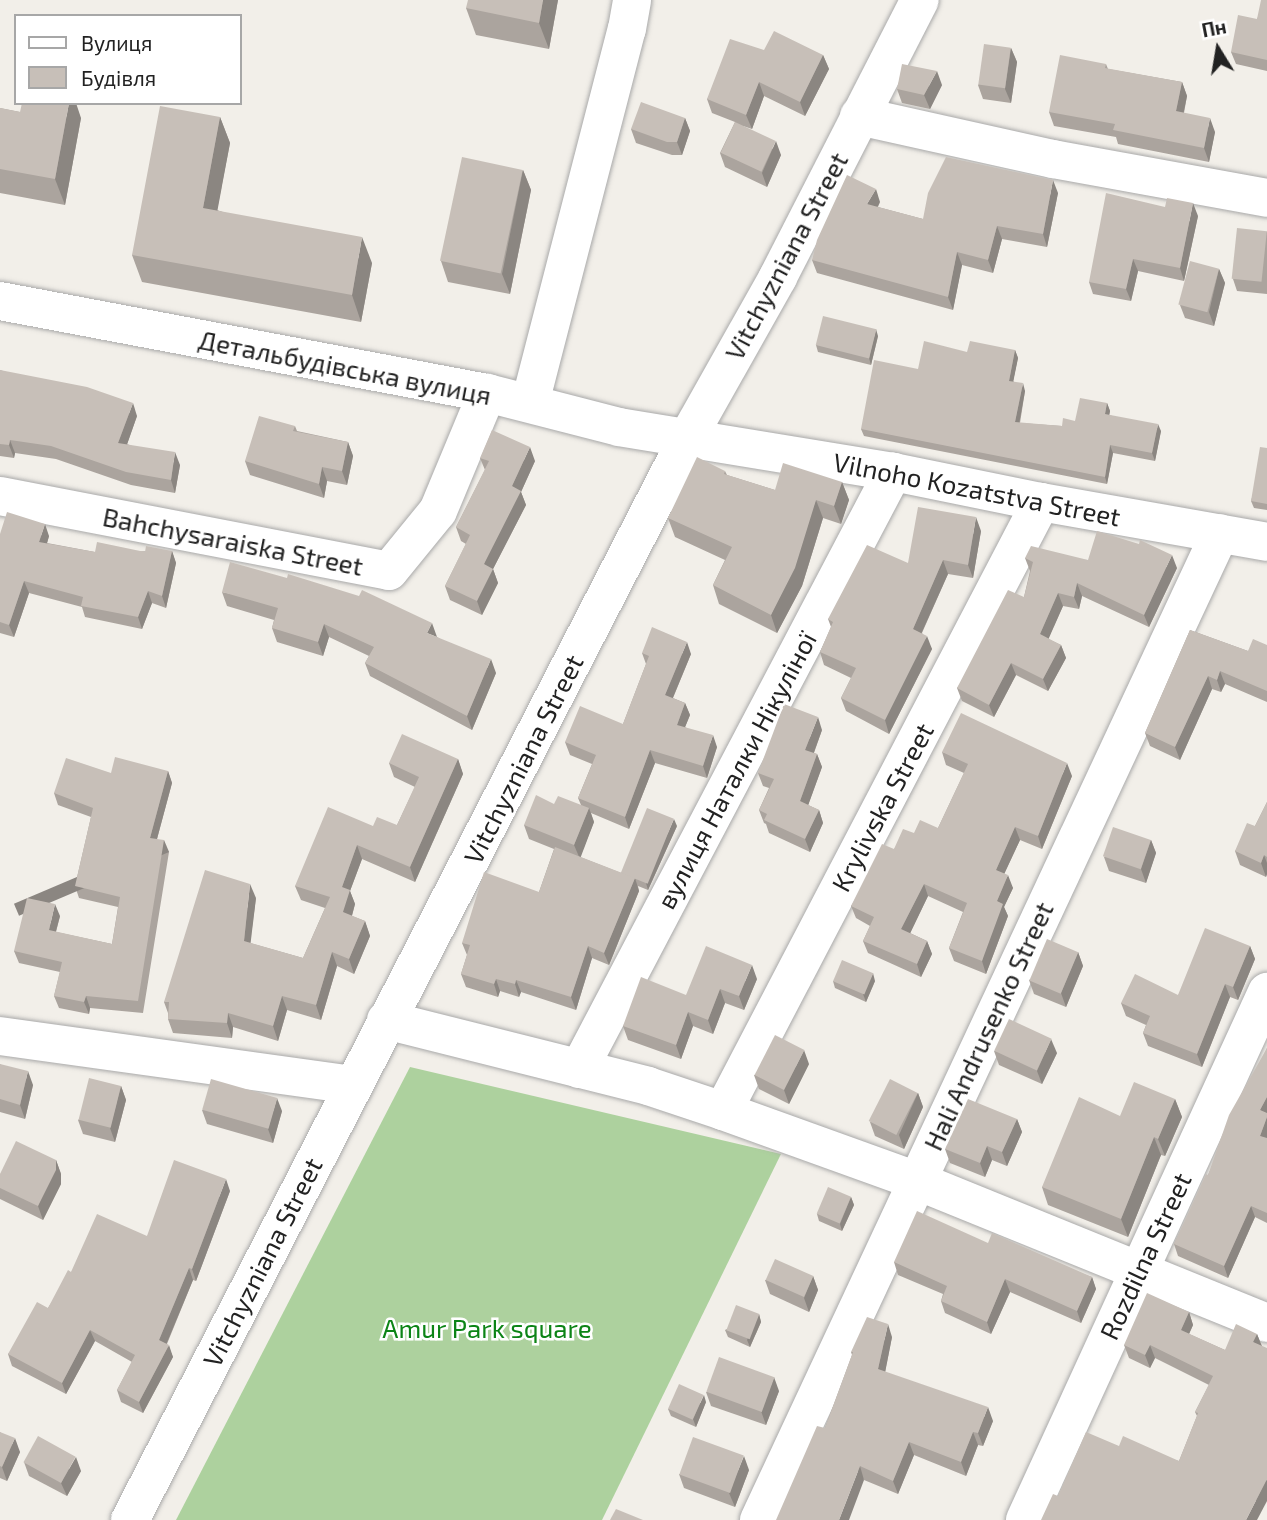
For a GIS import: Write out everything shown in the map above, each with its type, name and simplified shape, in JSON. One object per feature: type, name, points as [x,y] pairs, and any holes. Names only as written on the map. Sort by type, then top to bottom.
[{"type":"street","points":[[530,403],[627,29],[632,0]]},
{"type":"street","name":"Vitchyzniana Street","points":[[131,1520],[351,1086],[688,437],[778,277],[920,0]]},
{"type":"street","points":[[859,116],[1053,159],[1267,198]]},
{"type":"street","name":"Детальбудівська вулиця","points":[[0,301],[487,393],[619,428],[688,437]]},
{"type":"street","name":"Bahchysaraiska Street","points":[[0,496],[389,571],[438,511],[487,393]]},
{"type":"street","name":"Vilnoho Kozatstva Street","points":[[688,437],[893,472],[1041,502],[1267,542]]},
{"type":"street","name":"вулиця Наталки Нікуліної","points":[[579,1069],[893,472]]},
{"type":"street","name":"Krylivska Street","points":[[723,1111],[1041,502]]},
{"type":"street","name":"Hali Andrusenko Street","points":[[759,1520],[915,1180],[1220,533]]},
{"type":"street","name":"Rozdilna Street","points":[[1025,1520],[1267,992]]},
{"type":"street","points":[[386,1020],[579,1069],[723,1111],[915,1180],[1267,1323]]},
{"type":"street","points":[[0,1036],[351,1086]]},
{"type":"green space","name":"Amur Park square","points":[[410,1067],[781,1154],[602,1520],[176,1520]]},
{"type":"building","points":[[468,0],[543,0],[539,23],[466,8]]},
{"type":"building","points":[[1261,0],[1267,0],[1267,60],[1231,52],[1238,15],[1257,19]]},
{"type":"building","points":[[774,31],[823,55],[800,102],[759,82],[746,115],[707,99],[730,39],[764,50]]},
{"type":"building","points":[[984,44],[1011,48],[1005,88],[978,85]]},
{"type":"building","points":[[1060,55],[1106,64],[1105,68],[1182,82],[1176,111],[1210,118],[1204,148],[1113,130],[1115,124],[1049,112]]},
{"type":"building","points":[[902,64],[937,71],[924,95],[897,89]]},
{"type":"building","points":[[641,102],[685,118],[677,142],[667,142],[631,129]]},
{"type":"building","points":[[22,105],[69,105],[55,179],[0,169],[0,108],[20,112]]},
{"type":"building","points":[[160,106],[220,117],[203,208],[362,237],[352,295],[132,255]]},
{"type":"building","points":[[735,122],[776,141],[761,172],[721,153]]},
{"type":"building","points":[[462,157],[523,170],[501,274],[440,261]]},
{"type":"building","points":[[946,157],[1053,180],[1043,234],[997,226],[988,260],[957,252],[948,297],[812,260],[817,240],[847,175],[876,189],[867,204],[923,219],[928,193]]},
{"type":"building","points":[[1106,193],[1165,207],[1167,198],[1193,203],[1180,268],[1133,259],[1126,289],[1089,282]]},
{"type":"building","points":[[1237,228],[1267,231],[1262,282],[1232,279]]},
{"type":"building","points":[[1190,261],[1219,269],[1207,312],[1178,304]]},
{"type":"building","points":[[823,316],[876,329],[869,358],[816,345]]},
{"type":"building","points":[[924,341],[967,352],[970,341],[1015,350],[1009,381],[1023,383],[1015,422],[1062,426],[1063,418],[1075,421],[1080,398],[1107,403],[1105,414],[1158,424],[1152,453],[1110,445],[1105,477],[861,429],[874,360],[918,369]]},
{"type":"building","points":[[0,370],[87,387],[133,403],[118,443],[175,452],[171,480],[126,472],[51,446],[10,440],[9,445],[0,444]]},
{"type":"building","points":[[259,416],[295,426],[293,431],[348,442],[342,471],[322,467],[319,484],[245,461]]},
{"type":"building","points":[[492,430],[530,447],[512,486],[521,491],[484,564],[493,569],[477,601],[445,586],[470,535],[456,527],[489,461],[480,458]]},
{"type":"building","points":[[1260,447],[1267,448],[1267,504],[1251,501]]},
{"type":"building","points":[[697,457],[725,471],[724,474],[775,490],[783,463],[842,482],[834,506],[816,500],[795,568],[771,615],[713,585],[732,547],[668,518]]},
{"type":"building","points":[[918,507],[976,517],[968,565],[943,560],[913,629],[927,636],[885,720],[841,698],[856,668],[820,652],[833,622],[828,619],[867,545],[908,563]]},
{"type":"building","points":[[7,512],[45,524],[39,542],[95,552],[97,542],[145,552],[146,546],[172,551],[162,596],[148,591],[138,617],[81,606],[83,597],[24,581],[9,625],[0,622],[0,534]]},
{"type":"building","points":[[1097,531],[1139,544],[1140,540],[1172,555],[1144,615],[1077,583],[1074,597],[1058,593],[1040,634],[1061,645],[1043,679],[1011,663],[989,705],[957,688],[1008,590],[1024,597],[1033,562],[1025,558],[1031,546],[1088,560]]},
{"type":"building","points":[[230,562],[287,578],[288,574],[359,596],[362,590],[432,623],[427,633],[491,659],[467,716],[365,663],[374,647],[324,624],[318,642],[272,628],[278,608],[222,592]]},
{"type":"building","points":[[652,627],[687,642],[665,695],[685,703],[677,725],[713,735],[703,766],[650,750],[625,817],[578,798],[596,755],[565,742],[580,706],[623,724],[649,656],[642,653]]},
{"type":"building","points":[[1190,630],[1248,651],[1253,639],[1267,645],[1267,691],[1220,671],[1217,680],[1208,676],[1175,747],[1145,733]]},
{"type":"building","points":[[784,704],[818,717],[805,750],[817,754],[800,801],[819,810],[805,839],[764,820],[767,814],[759,810],[774,779],[758,773]]},
{"type":"building","points":[[961,713],[1067,763],[1038,836],[1015,827],[996,870],[1008,875],[997,901],[1003,904],[982,961],[949,948],[967,903],[924,884],[901,929],[927,941],[917,964],[863,941],[874,917],[851,906],[882,844],[894,849],[903,829],[914,833],[920,820],[938,828],[968,764],[942,752]]},
{"type":"building","points":[[402,734],[458,759],[410,867],[357,845],[342,887],[350,890],[343,912],[365,921],[349,959],[332,952],[316,1005],[282,996],[273,1026],[228,1013],[227,1023],[168,1019],[169,1002],[164,1002],[205,870],[250,884],[244,941],[303,958],[330,897],[295,886],[328,807],[373,826],[377,817],[397,825],[419,777],[389,763]]},
{"type":"building","points":[[115,757],[168,771],[150,838],[164,840],[138,1001],[86,996],[84,1002],[54,996],[62,962],[14,951],[27,898],[55,904],[49,930],[112,944],[120,897],[75,886],[93,808],[54,793],[66,758],[111,773]]},
{"type":"building","points":[[536,795],[554,804],[558,796],[589,808],[574,845],[524,825]]},
{"type":"building","points":[[1267,802],[1267,857],[1264,855],[1261,863],[1235,851],[1247,823],[1255,826]]},
{"type":"building","points":[[647,808],[674,819],[648,884],[621,873]]},
{"type":"building","points":[[1113,827],[1151,840],[1141,869],[1103,856]]},
{"type":"building","points":[[555,847],[635,878],[604,953],[588,946],[571,997],[516,980],[515,984],[496,979],[494,984],[461,974],[470,945],[462,943],[484,872],[539,892]]},
{"type":"building","points":[[1205,928],[1250,946],[1233,987],[1225,984],[1197,1054],[1143,1033],[1150,1016],[1121,1003],[1135,974],[1178,995]]},
{"type":"building","points":[[1047,939],[1078,952],[1061,994],[1029,980]]},
{"type":"building","points":[[706,946],[752,965],[739,996],[720,989],[708,1020],[688,1012],[676,1045],[623,1026],[641,977],[686,995]]},
{"type":"building","points":[[842,960],[873,973],[864,994],[833,981]]},
{"type":"building","points":[[1009,1019],[1052,1039],[1037,1071],[994,1051]]},
{"type":"building","points":[[775,1035],[804,1050],[784,1090],[755,1075]]},
{"type":"building","points":[[1267,1048],[1267,1097],[1260,1110],[1267,1113],[1267,1117],[1260,1136],[1267,1138],[1267,1213],[1251,1206],[1224,1266],[1174,1244],[1206,1174],[1208,1175],[1229,1115]]},
{"type":"building","points":[[0,1064],[28,1071],[20,1105],[0,1099]]},
{"type":"building","points":[[89,1078],[121,1086],[111,1128],[79,1120]]},
{"type":"building","points":[[211,1079],[277,1098],[269,1129],[202,1110]]},
{"type":"building","points":[[890,1079],[918,1093],[896,1135],[869,1121]]},
{"type":"building","points":[[1134,1082],[1175,1099],[1158,1139],[1154,1137],[1121,1219],[1042,1187],[1079,1097],[1120,1116]]},
{"type":"building","points":[[968,1099],[1017,1119],[1002,1152],[987,1146],[980,1163],[945,1149]]},
{"type":"building","points":[[16,1141],[56,1160],[56,1170],[38,1206],[0,1188],[0,1174]]},
{"type":"building","points":[[174,1160],[226,1179],[192,1269],[189,1268],[159,1340],[169,1345],[139,1402],[117,1390],[135,1355],[90,1330],[62,1383],[8,1354],[37,1302],[48,1308],[68,1270],[71,1272],[97,1214],[147,1236]]},
{"type":"building","points":[[828,1187],[851,1197],[840,1223],[817,1214]]},
{"type":"building","points":[[917,1211],[988,1243],[992,1233],[1092,1277],[1077,1311],[1005,1279],[987,1322],[941,1301],[947,1286],[894,1262]]},
{"type":"building","points":[[775,1259],[813,1276],[804,1297],[766,1280]]},
{"type":"building","points":[[1147,1293],[1189,1312],[1181,1330],[1225,1350],[1236,1324],[1257,1334],[1253,1342],[1267,1348],[1267,1479],[1246,1520],[1041,1520],[1053,1494],[1058,1496],[1086,1432],[1119,1446],[1123,1436],[1179,1461],[1198,1413],[1195,1412],[1213,1376],[1150,1345],[1145,1355],[1124,1345]]},
{"type":"building","points":[[736,1305],[759,1314],[750,1339],[726,1330]]},
{"type":"building","points":[[867,1317],[888,1324],[878,1369],[988,1407],[978,1433],[973,1432],[961,1462],[909,1442],[893,1481],[860,1466],[839,1520],[776,1520],[817,1426],[825,1428],[851,1352]]},
{"type":"building","points":[[719,1357],[774,1377],[762,1412],[706,1392]]},
{"type":"building","points":[[679,1384],[704,1395],[693,1420],[668,1409]]},
{"type":"building","points":[[0,1432],[15,1438],[2,1467],[0,1466]]},
{"type":"building","points":[[38,1436],[76,1457],[61,1483],[23,1462]]},
{"type":"building","points":[[693,1437],[744,1455],[730,1493],[679,1475]]},
{"type":"building","points":[[616,1509],[643,1520],[610,1520]]}]
